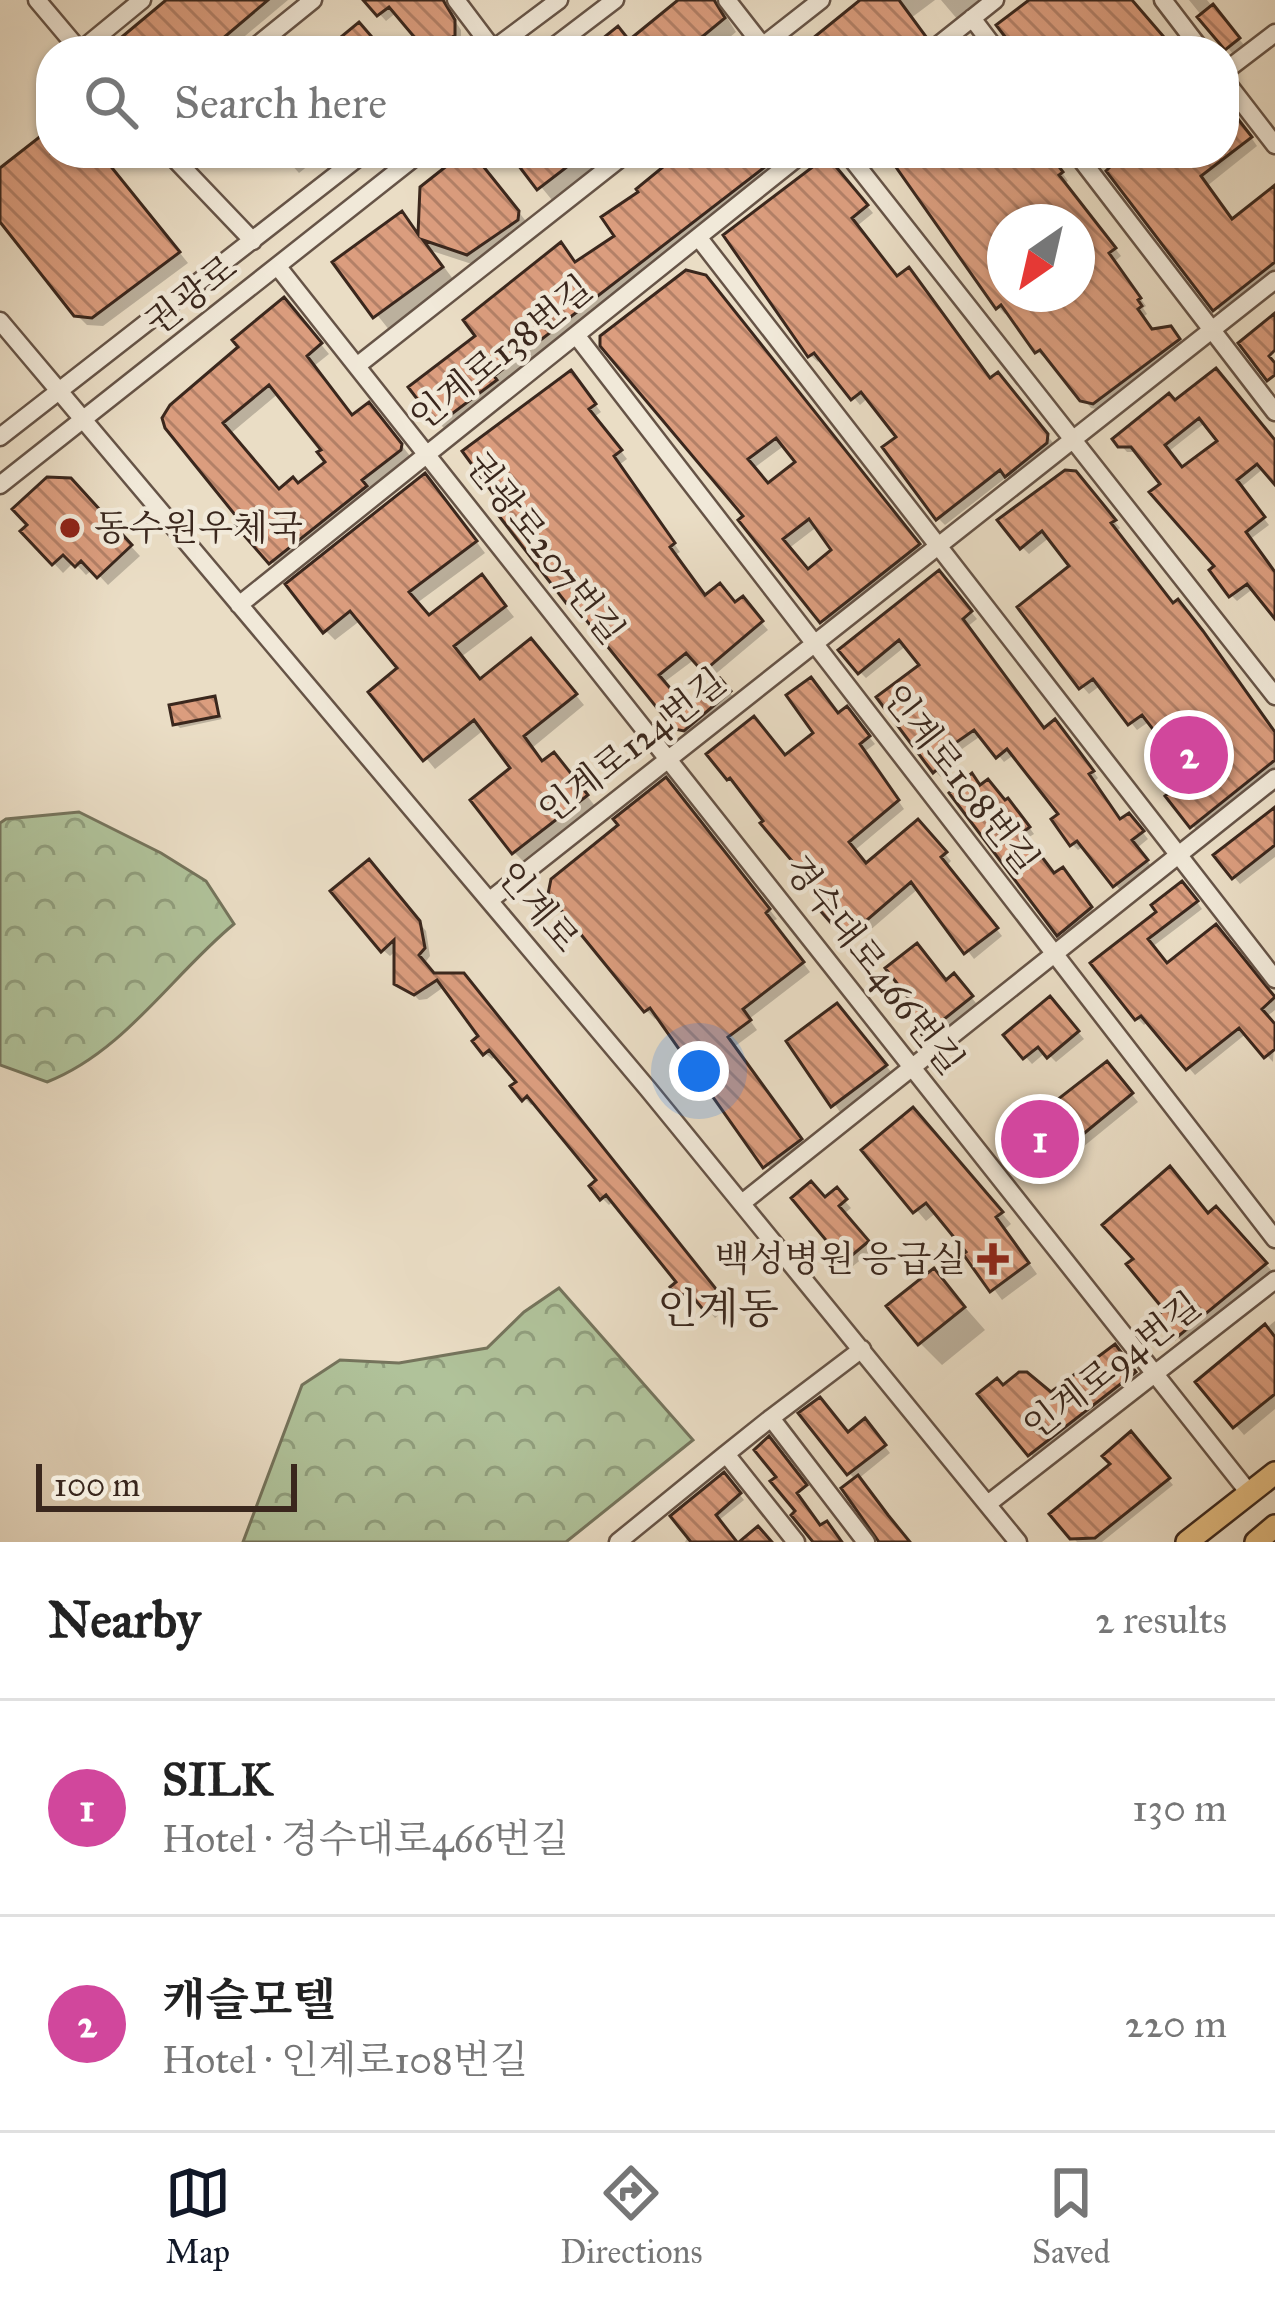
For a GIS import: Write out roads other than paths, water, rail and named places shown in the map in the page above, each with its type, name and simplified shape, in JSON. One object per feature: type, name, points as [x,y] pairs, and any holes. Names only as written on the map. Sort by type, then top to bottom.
[{"type":"main road","points":[[1187,1542],[1275,1473]]},
{"type":"main road","points":[[1256,1542],[1275,1526]]},
{"type":"street","points":[[37,0],[67,36]]},
{"type":"street","points":[[98,36],[142,0]]},
{"type":"street","points":[[269,36],[313,0]]},
{"type":"street","points":[[456,0],[482,36]]},
{"type":"street","points":[[511,36],[559,0]]},
{"type":"street","points":[[568,36],[615,0]]},
{"type":"street","points":[[727,0],[753,36]]},
{"type":"street","points":[[778,36],[821,0]]},
{"type":"street","points":[[950,36],[995,0]]},
{"type":"street","points":[[1163,0],[1191,36]]},
{"type":"street","points":[[972,18],[986,36]]},
{"type":"street","points":[[1239,63],[1275,33]]},
{"type":"street","points":[[1239,96],[1275,145]]},
{"type":"street","points":[[183,168],[253,242]]},
{"type":"street","name":"권광로","points":[[0,437],[345,168]]},
{"type":"street","name":"권광로","points":[[0,485],[401,168]]},
{"type":"street","points":[[358,365],[608,168]]},
{"type":"street","name":"인계로138번길","points":[[239,605],[784,168]]},
{"type":"street","points":[[860,168],[1275,696]]},
{"type":"street","points":[[1088,168],[1275,412]]},
{"type":"street","points":[[698,237],[1275,979]]},
{"type":"street","name":"권광로207번길","points":[[278,267],[669,759]]},
{"type":"street","name":"인계로124번길","points":[[490,900],[1275,280]]},
{"type":"street","name":"인계로","points":[[0,321],[490,900],[1018,1542]]},
{"type":"street","points":[[576,335],[814,644]]},
{"type":"street","name":"인계로108번길","points":[[814,644],[1054,954]]},
{"type":"street","name":"경수대로466번길","points":[[669,759],[1250,1494]]},
{"type":"street","points":[[742,1204],[1275,778]]},
{"type":"street","points":[[1054,954],[1275,1239]]},
{"type":"street","name":"인계로94번길","points":[[989,1503],[1275,1280]]},
{"type":"street","points":[[618,1542],[862,1349]]},
{"type":"street","points":[[770,1418],[866,1542]]},
{"type":"street","points":[[726,1454],[796,1542]]},
{"type":"place","name":"동수원우체국","points":[[70,528]]},
{"type":"place","name":"캐슬모텔","points":[[1189,755]]},
{"type":"place","name":"SILK","points":[[1040,1139]]},
{"type":"place","name":"백성병원 응급실","points":[[993,1259]]},
{"type":"district","name":"인계동","points":[[718,1309]]}]
